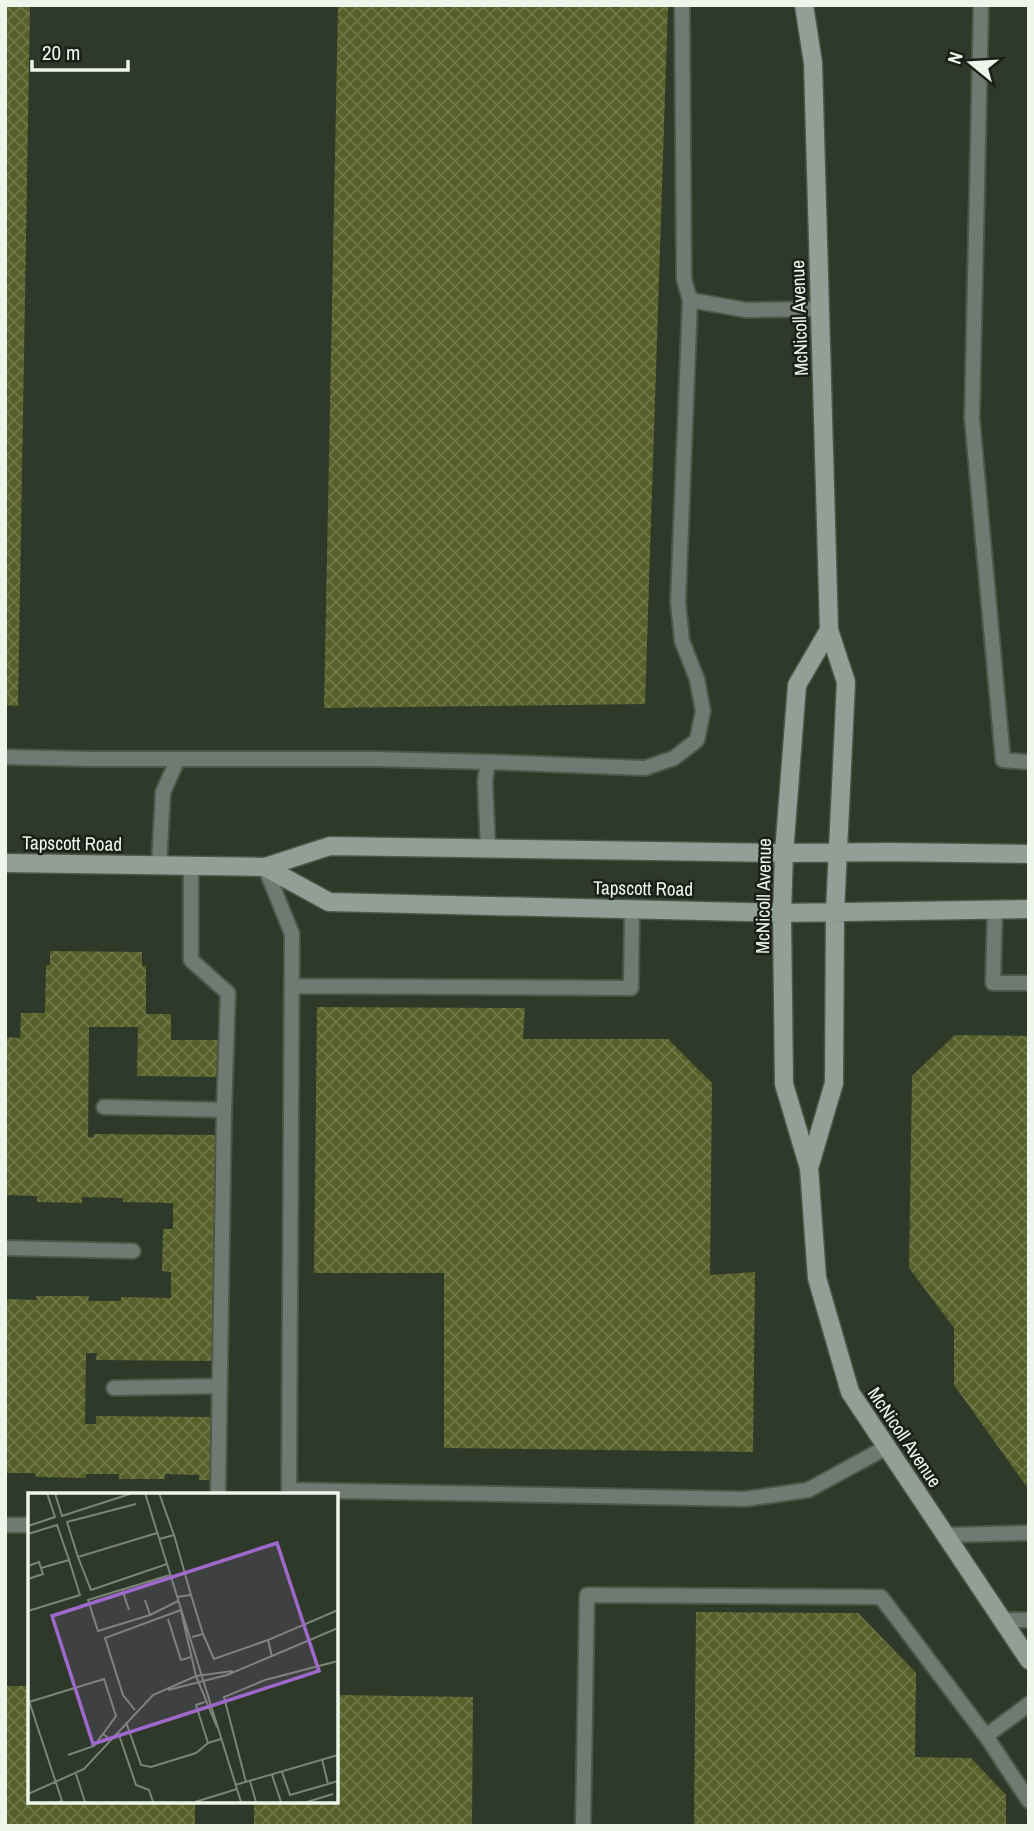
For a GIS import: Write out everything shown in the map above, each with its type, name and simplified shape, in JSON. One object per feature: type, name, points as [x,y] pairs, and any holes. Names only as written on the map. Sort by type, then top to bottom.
[{"type":"main road","name":"McNicoll Avenue","points":[[804,5],[813,63],[829,630],[846,682],[835,912],[834,1083],[809,1168]]},
{"type":"main road","name":"McNicoll Avenue","points":[[829,630],[797,685],[782,913],[784,1084],[809,1168],[817,1278],[850,1392],[1029,1660]]},
{"type":"main road","name":"Tapscott Road","points":[[5,863],[265,867],[330,846],[1029,854]]},
{"type":"main road","name":"Tapscott Road","points":[[265,867],[329,902],[782,913],[1029,909]]},
{"type":"lane","points":[[5,757],[375,759],[645,768],[674,758],[696,740],[703,711],[696,678],[682,641],[678,602],[690,300],[684,279],[682,5]]},
{"type":"lane","points":[[981,5],[972,418],[1003,760],[1029,762]]},
{"type":"lane","points":[[690,300],[747,310],[820,309]]},
{"type":"lane","points":[[159,865],[163,792],[178,759]]},
{"type":"lane","points":[[488,762],[485,781],[488,848]]},
{"type":"lane","points":[[191,866],[191,960],[228,993],[218,1493]]},
{"type":"lane","points":[[265,867],[292,933],[289,1490],[745,1499],[808,1490],[887,1447]]},
{"type":"lane","points":[[292,986],[631,988],[632,909]]},
{"type":"lane","points":[[995,909],[993,983],[1029,984]]},
{"type":"lane","points":[[104,1107],[224,1110]]},
{"type":"lane","points":[[5,1248],[133,1251]]},
{"type":"lane","points":[[114,1388],[220,1386]]},
{"type":"lane","points":[[5,1525],[28,1525]]},
{"type":"lane","points":[[945,1535],[1029,1533]]},
{"type":"lane","points":[[583,1826],[587,1595],[880,1597],[986,1737],[1029,1801]]},
{"type":"lane","points":[[1002,1620],[1029,1620]]},
{"type":"lane","points":[[986,1737],[1029,1704]]},
{"type":"building","points":[[5,5],[30,5],[18,706],[5,705]]},
{"type":"building","points":[[338,5],[668,5],[645,704],[324,708]]},
{"type":"building","points":[[50,951],[142,952],[142,966],[146,966],[146,1014],[171,1014],[171,1040],[218,1040],[217,1077],[137,1076],[138,1027],[89,1027],[88,1137],[94,1137],[94,1134],[217,1135],[214,1361],[96,1360],[97,1353],[86,1353],[85,1424],[96,1424],[96,1416],[215,1417],[214,1480],[199,1480],[199,1475],[165,1474],[165,1479],[119,1479],[119,1474],[86,1474],[86,1478],[5,1473],[5,1299],[37,1300],[36,1296],[89,1296],[88,1301],[121,1301],[121,1297],[171,1298],[171,1272],[162,1271],[163,1229],[173,1229],[173,1203],[123,1202],[123,1198],[82,1197],[82,1203],[37,1202],[37,1196],[5,1195],[5,1037],[20,1038],[21,1013],[45,1013],[46,965],[50,965]]},
{"type":"building","points":[[317,1007],[525,1008],[523,1039],[668,1039],[712,1083],[710,1275],[755,1272],[753,1452],[444,1448],[444,1273],[314,1273]]},
{"type":"building","points":[[955,1035],[1029,1036],[1029,1490],[954,1385],[954,1328],[909,1268],[912,1076]]},
{"type":"building","points":[[696,1612],[858,1613],[916,1673],[915,1757],[971,1758],[1006,1795],[1006,1826],[694,1826]]},
{"type":"building","points":[[5,1686],[28,1686],[28,1803],[195,1803],[195,1826],[5,1826]]},
{"type":"building","points":[[338,1695],[473,1697],[472,1826],[254,1826],[254,1803],[338,1803]]}]
